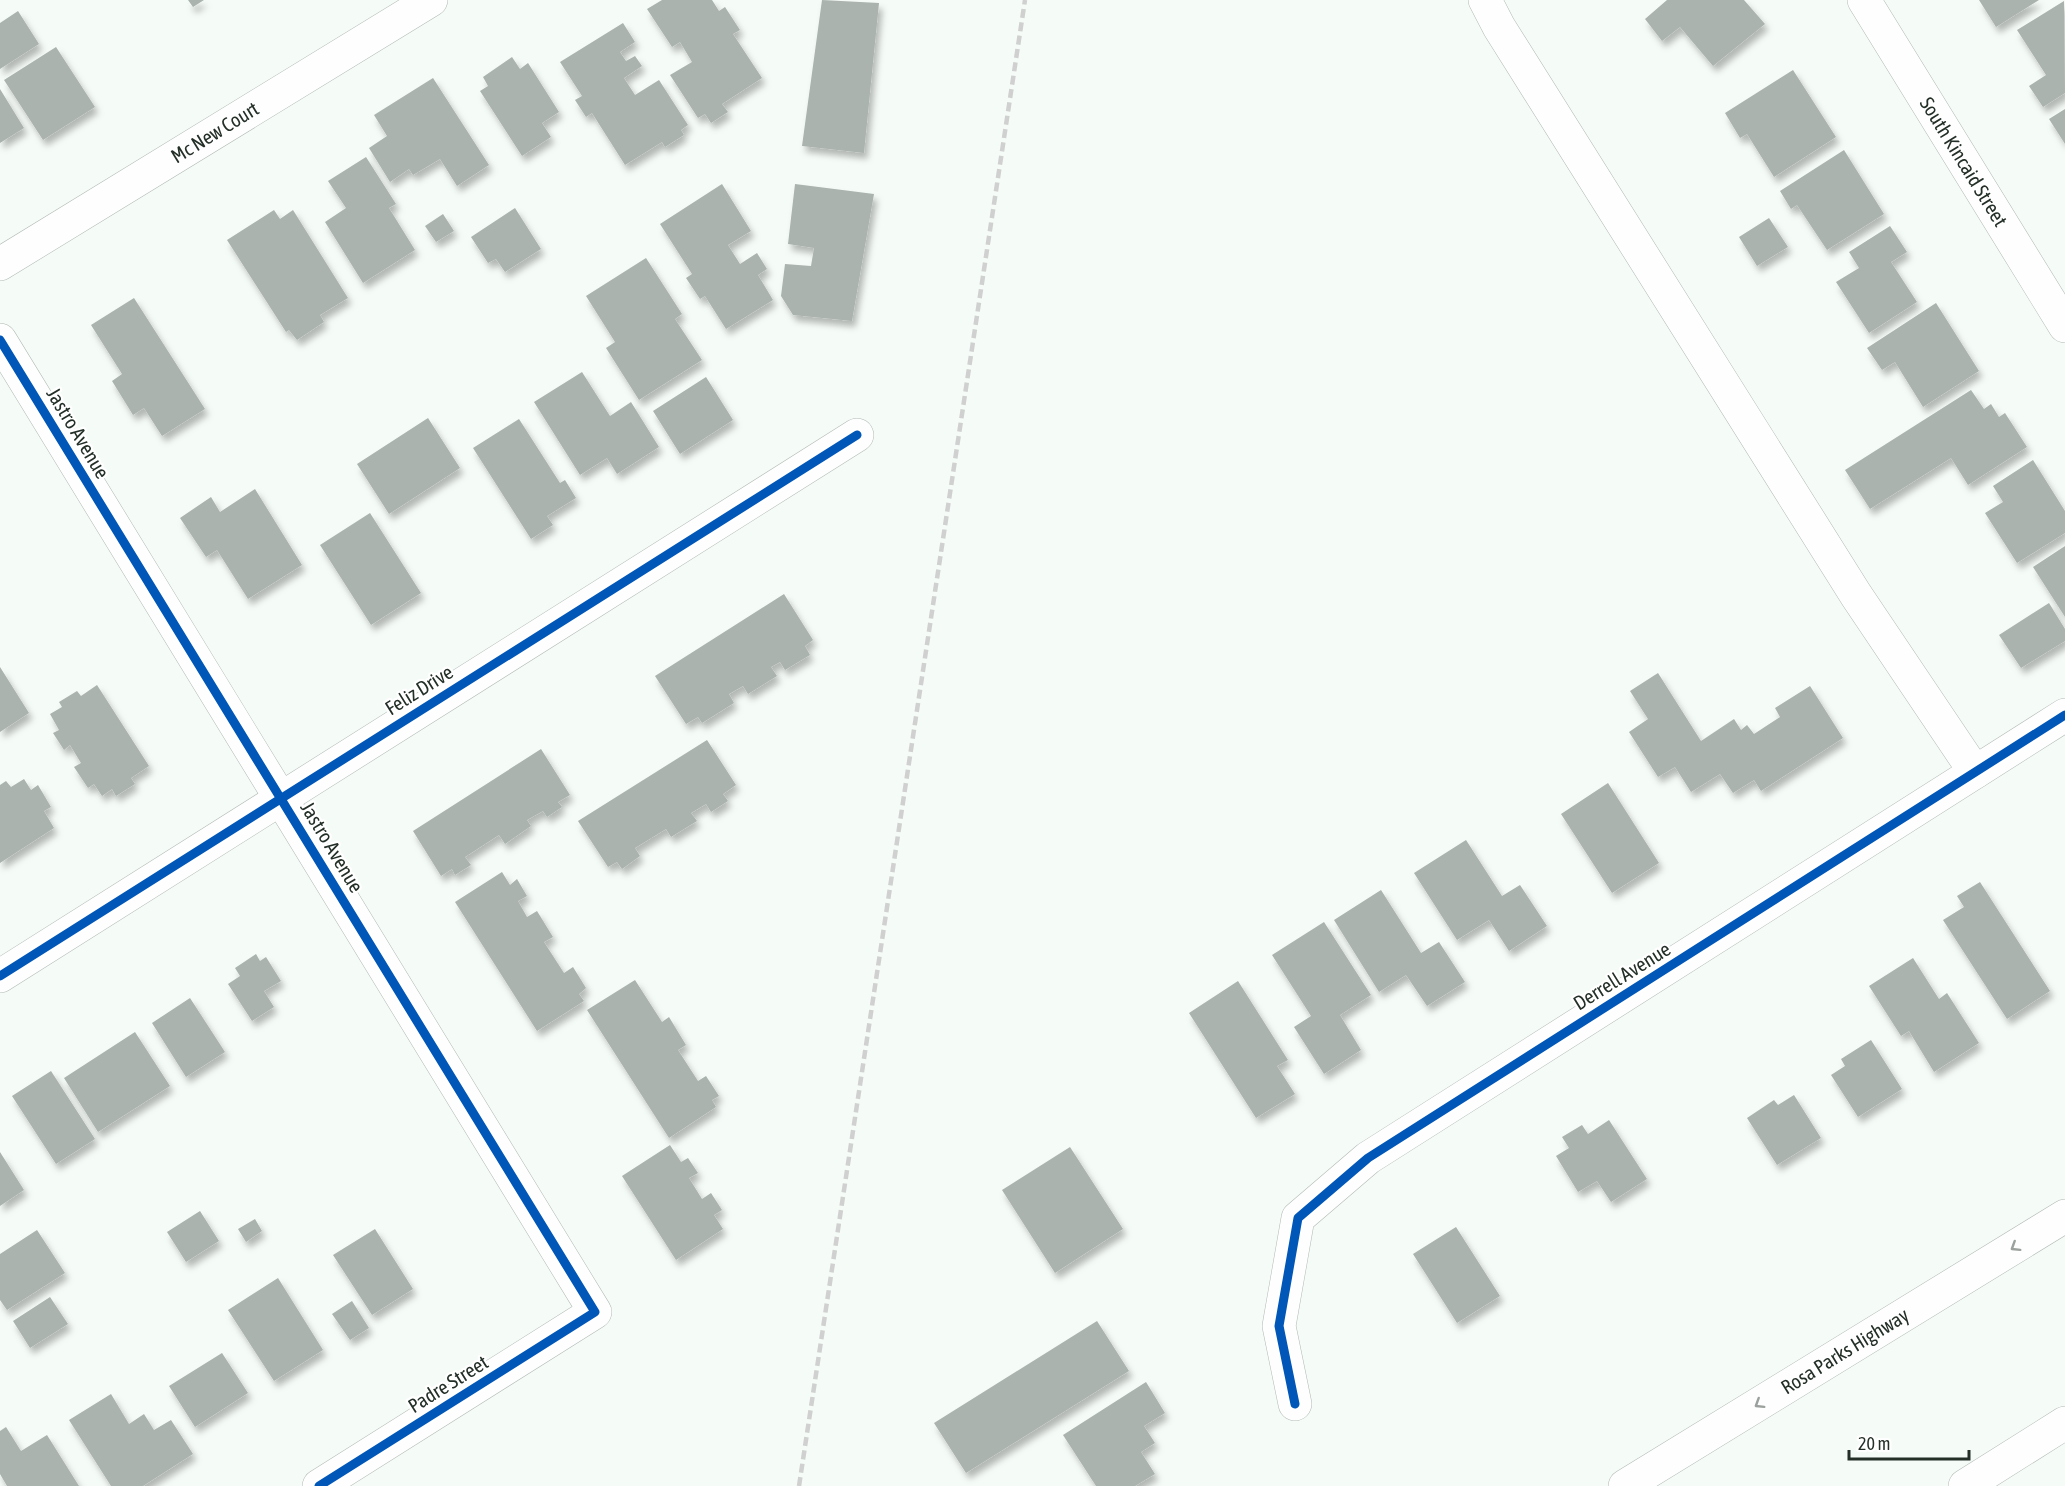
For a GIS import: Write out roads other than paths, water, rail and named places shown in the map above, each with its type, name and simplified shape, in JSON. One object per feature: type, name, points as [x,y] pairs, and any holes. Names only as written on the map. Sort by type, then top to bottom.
[{"type":"main road","name":"Mc New Court","points":[[0,264],[431,0]]},
{"type":"main road","points":[[1485,0],[1499,27],[1856,595],[1975,772]]},
{"type":"main road","name":"South Kincaid Street","points":[[1864,0],[2065,326]]},
{"type":"main road","name":"Jastro Avenue","points":[[0,340],[595,1312]]},
{"type":"main road","name":"Feliz Drive","points":[[0,976],[857,435]]},
{"type":"main road","name":"Derrell Avenue","points":[[1295,1404],[1279,1326],[1298,1218],[1368,1158],[2065,715]]},
{"type":"main road","name":"Rosa Parks Highway","points":[[1625,1486],[2065,1216]]},
{"type":"main road","name":"Padre Street","points":[[319,1486],[595,1312]]},
{"type":"main road","points":[[1965,1486],[2065,1423]]},
{"type":"railway","points":[[799,1486],[1025,0]]}]
